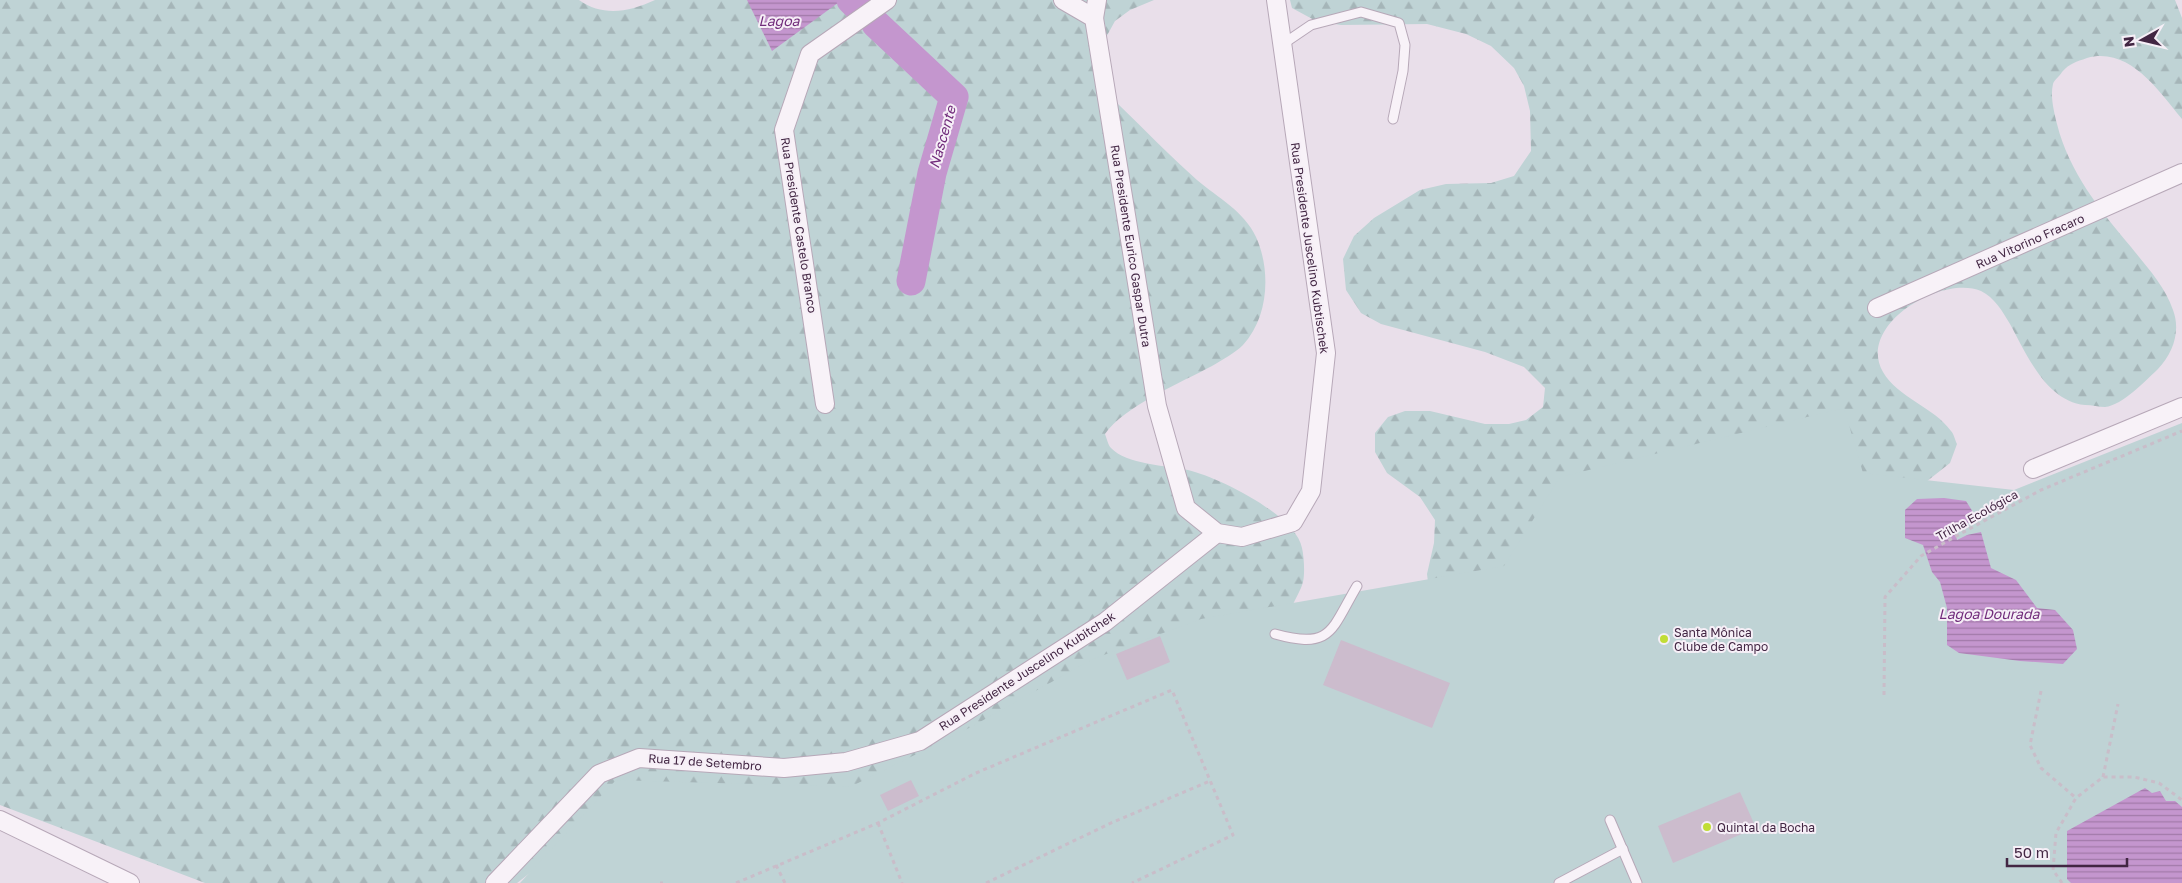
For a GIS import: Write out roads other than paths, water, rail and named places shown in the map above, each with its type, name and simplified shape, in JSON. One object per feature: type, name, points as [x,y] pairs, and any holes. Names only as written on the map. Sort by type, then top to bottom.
[{"type":"street","name":"Rua Presidente Castelo Branco","points":[[826,404],[784,130],[810,54],[888,0]]},
{"type":"street","points":[[1063,0],[1094,18]]},
{"type":"street","name":"Rua Presidente Eurico Gaspar Dutra","points":[[1097,0],[1094,18],[1158,406],[1186,508]]},
{"type":"street","name":"Rua Presidente Juscelino Kubtischek","points":[[1186,508],[1217,533],[1242,537],[1293,522],[1311,491],[1326,353],[1276,0]]},
{"type":"street","name":"Rua Vitorino Fracaro","points":[[1877,308],[2182,173]]},
{"type":"street","points":[[2033,469],[2182,407]]},
{"type":"street","name":"Rua Presidente Juscelino Kubitchek","points":[[846,762],[920,741],[1105,622],[1217,533]]},
{"type":"street","name":"Rua 17 de Setembro","points":[[495,883],[599,774],[639,758],[784,768],[846,762]]},
{"type":"street","points":[[0,820],[130,883]]},
{"type":"lane","points":[[1283,44],[1311,25],[1361,12],[1398,22],[1405,45],[1403,71],[1393,119]]},
{"type":"lane","points":[[1275,634],[1295,640],[1315,640],[1330,633],[1357,586]]},
{"type":"lane","points":[[1610,820],[1637,883]]},
{"type":"lane","points":[[1559,883],[1623,849]]},
{"type":"water","name":"Lagoa","points":[[747,0],[842,0],[772,51]]},
{"type":"water","name":"Lagoa Dourada","points":[[1944,498],[1966,501],[1976,517],[1969,523],[1954,527],[1957,540],[1967,535],[1981,532],[1991,568],[2016,580],[2037,608],[2055,610],[2073,630],[2077,649],[2063,664],[2020,661],[1959,653],[1947,645],[1947,608],[1940,582],[1932,572],[1923,545],[1905,538],[1905,510],[1917,499]]},
{"type":"water","points":[[2145,788],[2152,793],[2160,791],[2166,801],[2175,801],[2182,807],[2182,883],[2071,883],[2067,879],[2067,831]]},
{"type":"waterway","name":"Nascente","points":[[851,0],[857,6]]},
{"type":"waterway","name":"Nascente","points":[[876,24],[954,97],[932,173],[911,281]]},
{"type":"place","name":"Santa Mônica Clube de Campo","points":[[1664,639]]},
{"type":"place","name":"Quintal da Bocha","points":[[1707,827]]}]
